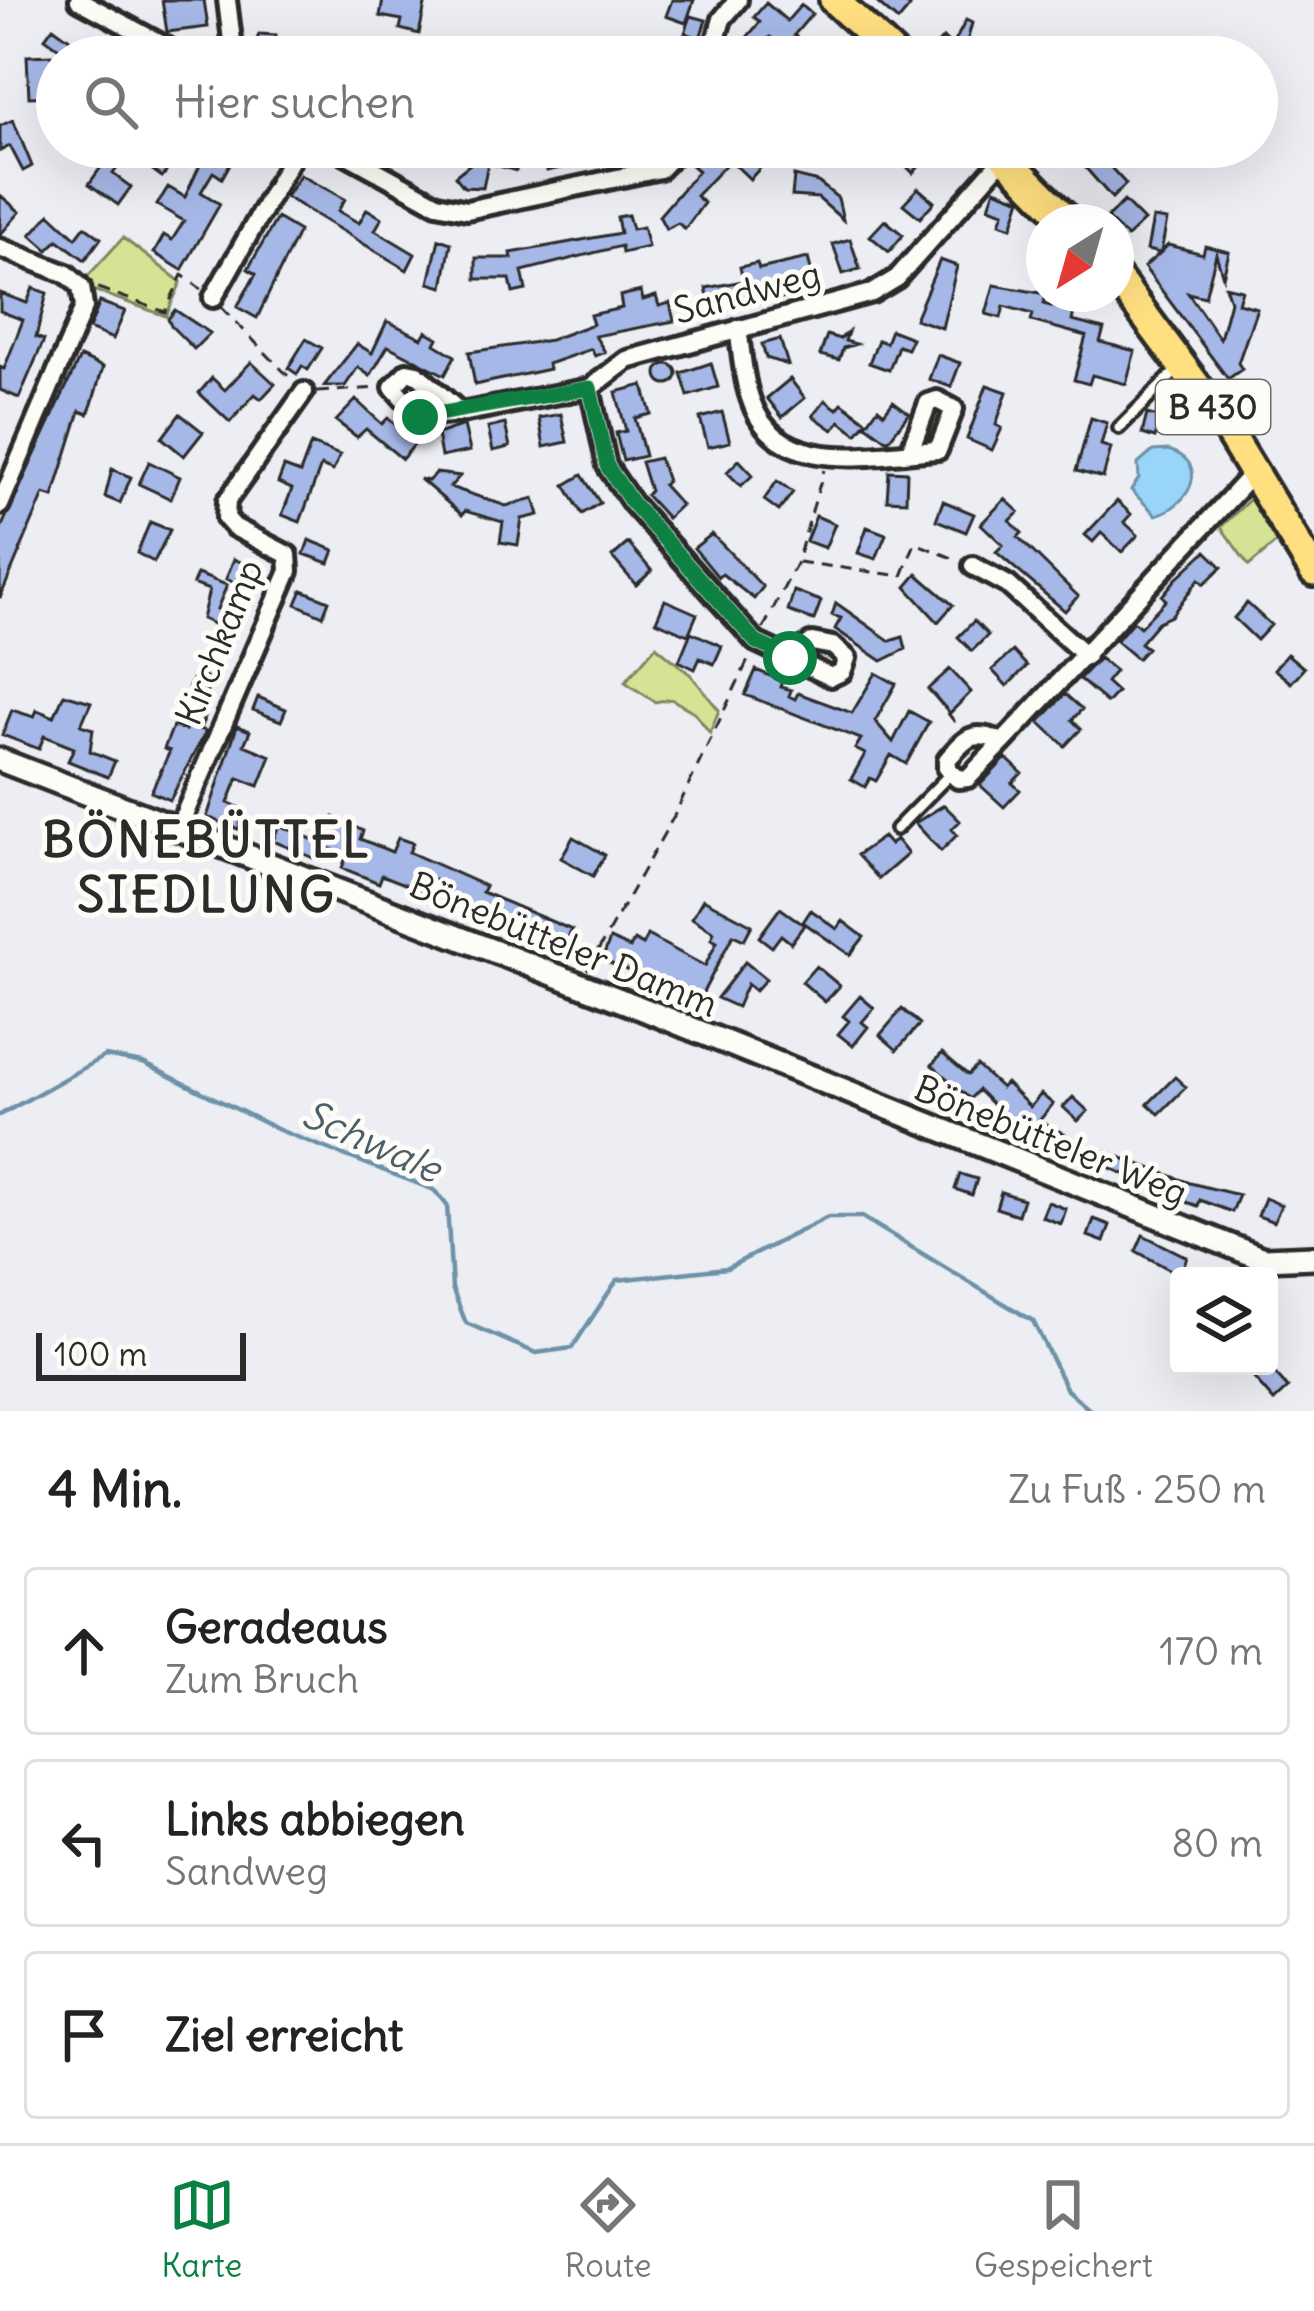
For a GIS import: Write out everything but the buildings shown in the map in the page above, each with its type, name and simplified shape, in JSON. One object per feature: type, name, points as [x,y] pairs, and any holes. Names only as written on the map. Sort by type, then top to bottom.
[{"type":"main road","points":[[834,0],[873,36]]},
{"type":"main road","points":[[1016,168],[1051,204]]},
{"type":"main road","name":"B 430","points":[[1134,300],[1183,364],[1314,572]]},
{"type":"street","points":[[79,0],[146,36]]},
{"type":"street","points":[[227,0],[231,36]]},
{"type":"street","points":[[717,36],[722,20],[738,0]]},
{"type":"street","points":[[213,298],[286,168]]},
{"type":"street","points":[[372,168],[437,204],[467,210],[662,168]]},
{"type":"street","name":"Sandweg","points":[[393,387],[420,417],[590,388],[627,359],[872,292],[897,278],[987,168]]},
{"type":"street","points":[[0,248],[68,274],[81,287],[84,307],[0,505]]},
{"type":"street","points":[[738,329],[752,407],[786,446],[827,457],[910,452]]},
{"type":"street","points":[[393,387],[407,372],[417,374],[461,413]]},
{"type":"street","points":[[590,388],[607,466],[632,503],[756,642],[790,658]]},
{"type":"street","name":"Kirchkamp","points":[[179,827],[289,571],[288,555],[234,527],[226,518],[227,501],[304,392]]},
{"type":"street","points":[[1003,742],[979,732],[968,736],[947,760],[951,773],[968,778],[1003,742],[1086,656],[1254,472]]},
{"type":"street","points":[[973,566],[1008,585],[1086,656]]},
{"type":"street","name":"Bönebütteler Damm","points":[[0,760],[633,1004],[767,1061]]},
{"type":"street","name":"Bönebütteler Weg","points":[[767,1061],[1263,1259],[1314,1257]]},
{"type":"lane","points":[[1120,428],[1183,364]]},
{"type":"lane","points":[[896,830],[951,773]]},
{"type":"path","points":[[81,287],[165,312],[182,275],[213,298],[304,392],[393,387]]},
{"type":"path","points":[[579,985],[674,816],[796,562],[827,457]]},
{"type":"path","points":[[796,562],[902,576],[915,543],[973,566]]},
{"type":"path","points":[[934,696],[932,700],[968,736]]},
{"type":"green space","points":[[123,238],[181,282],[166,316],[90,289],[87,277]]},
{"type":"green space","points":[[1251,498],[1278,541],[1249,566],[1221,527]]},
{"type":"green space","points":[[656,646],[691,675],[719,710],[710,733],[694,712],[671,699],[655,702],[625,682]]},
{"type":"water","points":[[1168,450],[1189,464],[1191,484],[1178,503],[1156,515],[1131,490],[1139,478],[1138,464],[1153,451]]},
{"type":"waterway","name":"Schwale","points":[[0,1115],[105,1056],[143,1063],[279,1130],[434,1190],[447,1205],[452,1288],[466,1323],[536,1353],[572,1348],[617,1280],[727,1268],[828,1217],[862,1217],[1033,1321],[1067,1390],[1091,1411]]},
{"type":"district","name":"BÖNEBÜTTEL SIEDLUNG","points":[[207,868]]},
{"type":"route","points":[[420,417],[590,388],[607,466],[632,503],[756,642],[790,658]]}]
